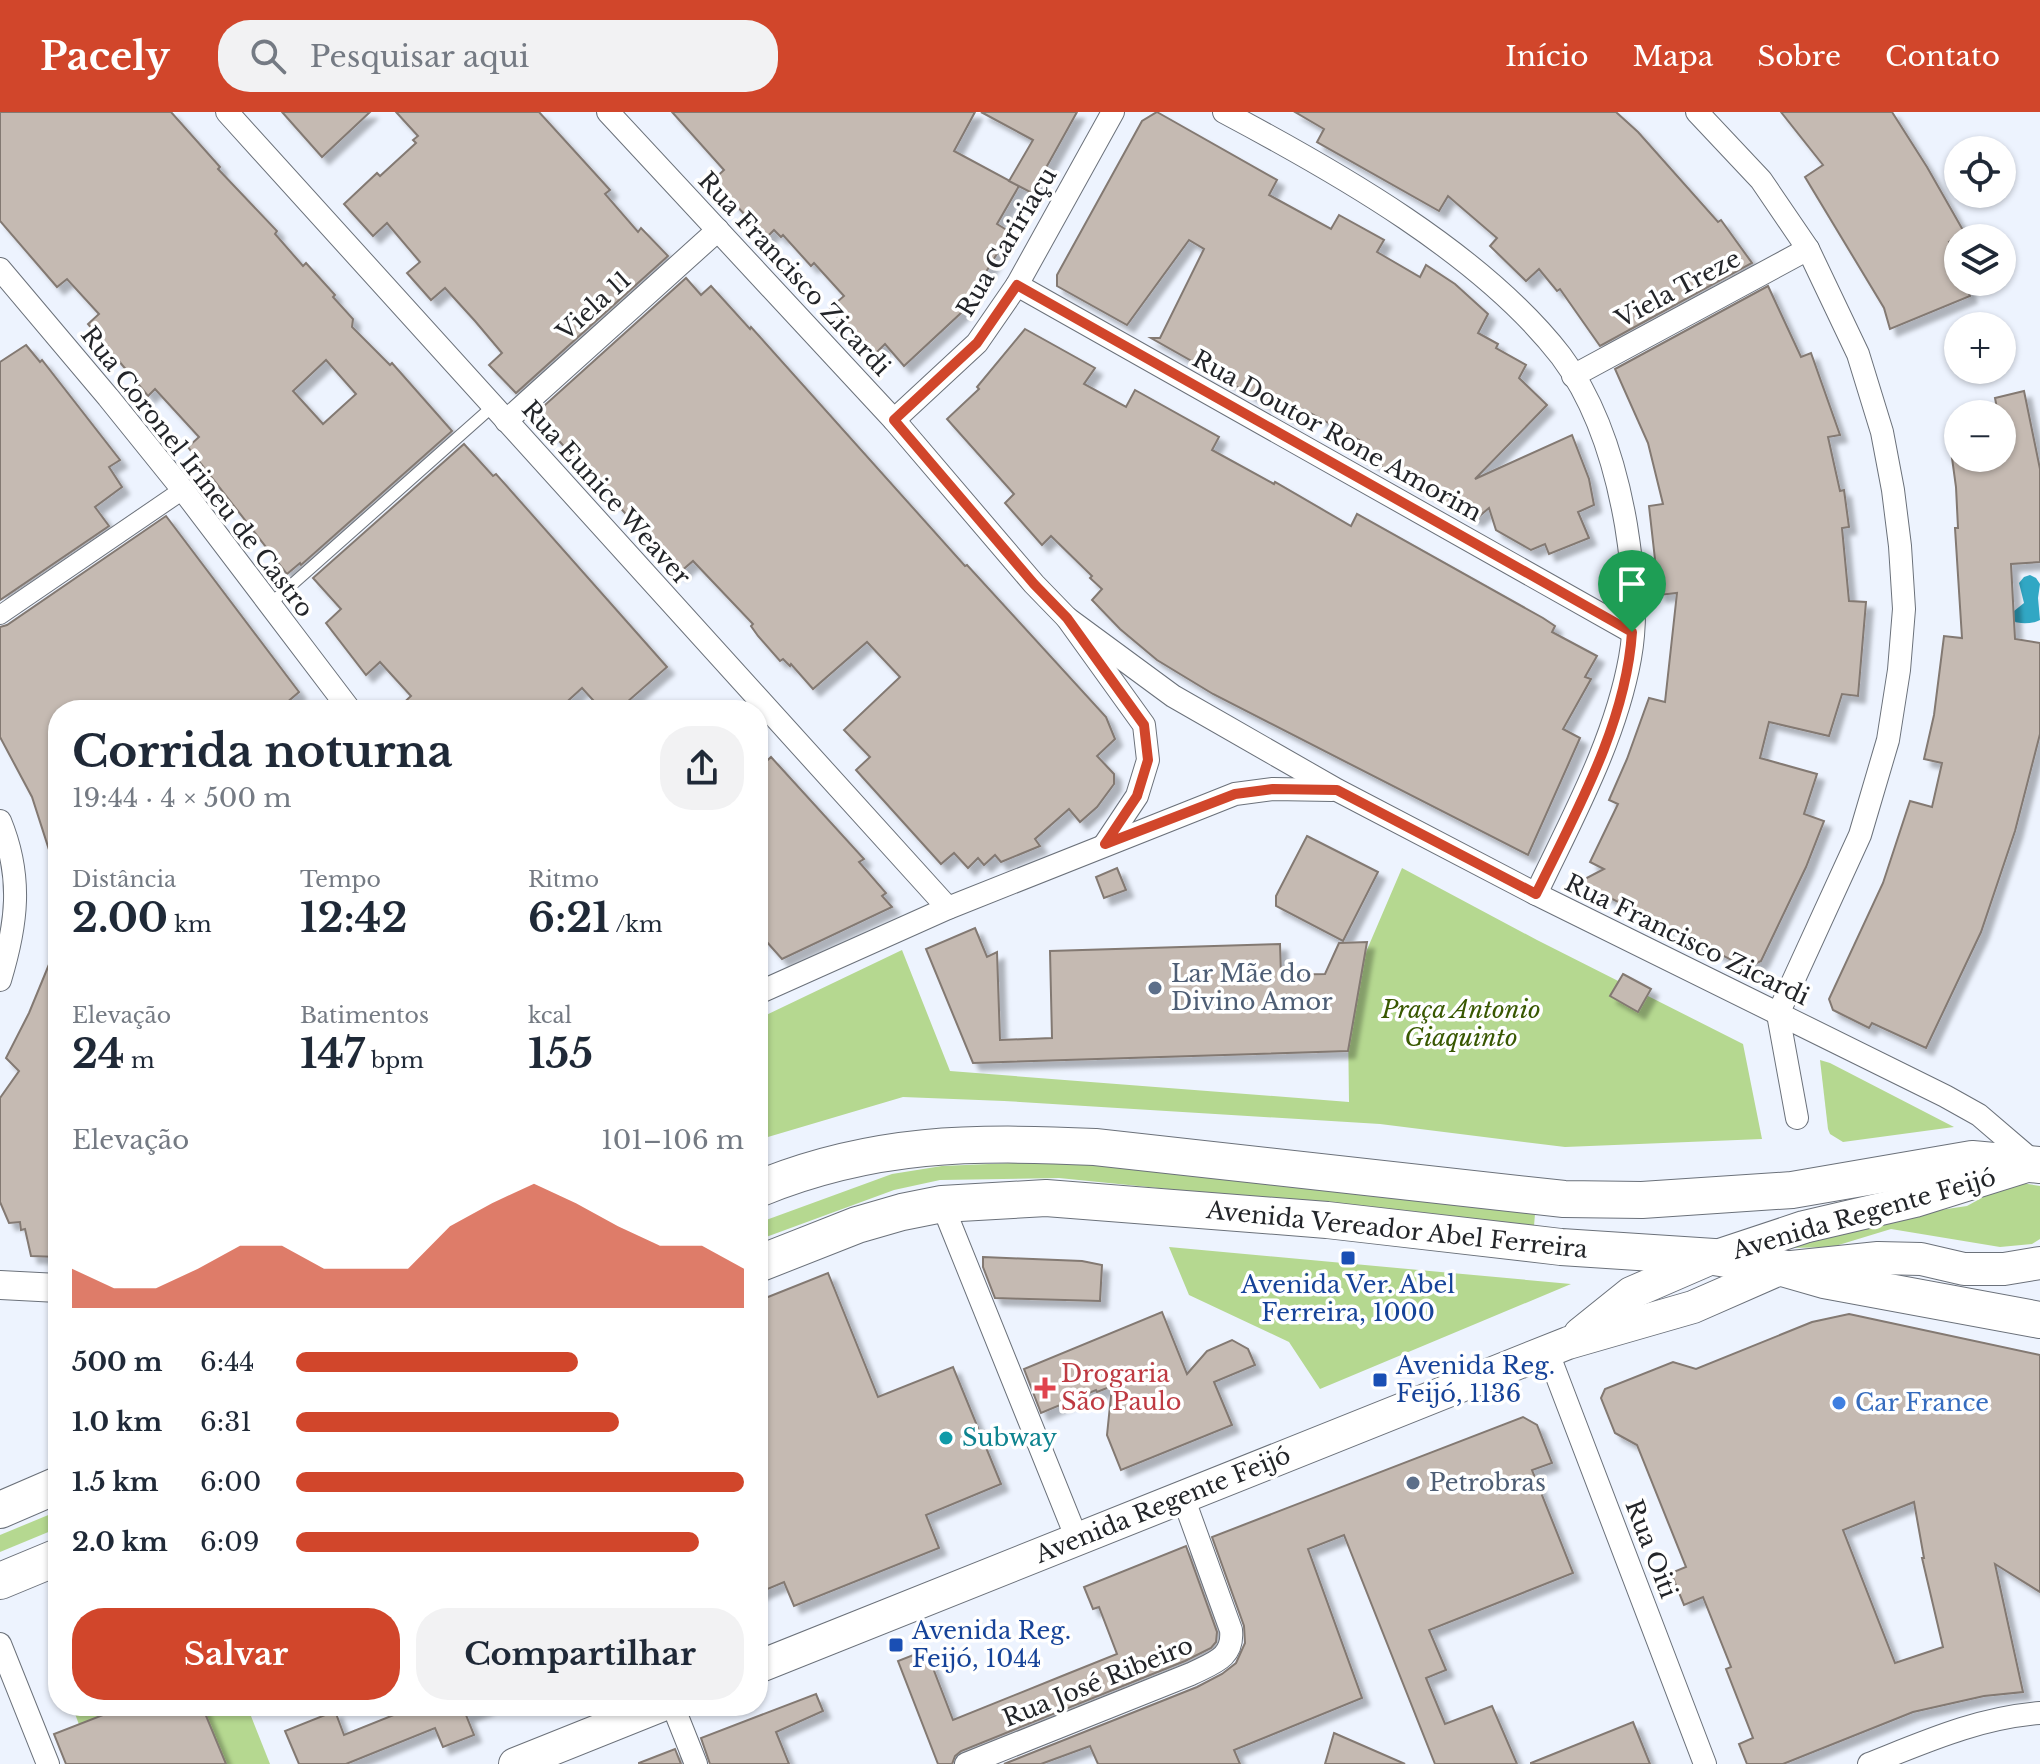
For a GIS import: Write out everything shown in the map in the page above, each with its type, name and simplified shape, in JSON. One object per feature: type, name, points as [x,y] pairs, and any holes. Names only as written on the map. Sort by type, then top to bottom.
[{"type":"main road","name":"Avenida Vereador Abel Ferreira","points":[[768,1185],[822,1165],[858,1157],[911,1147],[974,1145],[1095,1147],[1564,1199],[1706,1197],[1792,1190],[1972,1159],[2039,1163]]},
{"type":"main road","name":"Avenida Regente Feijó","points":[[1558,1348],[1631,1293],[1714,1257],[1804,1227],[1915,1201],[2039,1163]]},
{"type":"main road","name":"Avenida Vereador Abel Ferreira","points":[[768,1260],[857,1225],[942,1204],[1046,1198],[1327,1220],[1561,1247],[1714,1257],[2040,1320]]},
{"type":"main road","name":"Avenida Regente Feijó","points":[[768,1663],[1558,1348],[1693,1307],[1782,1268],[1878,1258],[1921,1259],[1964,1269],[2004,1269],[2040,1263]]},
{"type":"main road","points":[[0,1510],[48,1489]]},
{"type":"main road","points":[[0,1581],[48,1561]]},
{"type":"main road","points":[[515,1764],[635,1716]]},
{"type":"street","name":"Rua Eunice Weaver","points":[[227,112],[759,700]]},
{"type":"street","name":"Rua Francisco Zicardi","points":[[608,112],[894,420],[1034,584],[1067,618],[1144,725],[1148,760],[1137,796],[1105,844]]},
{"type":"street","name":"Rua Caririaçu","points":[[894,420],[977,343],[1017,285],[1113,112]]},
{"type":"street","points":[[1224,112],[1325,169],[1454,253],[1507,298],[1562,358],[1585,396],[1605,443],[1621,499],[1635,594],[1631,656],[1615,717],[1581,800],[1536,894]]},
{"type":"street","points":[[1697,112],[1761,180],[1808,249],[1858,354],[1882,432],[1893,490],[1904,609],[1899,670],[1888,740],[1860,835],[1778,1014],[1797,1118]]},
{"type":"street","name":"Viela 11","points":[[499,414],[718,230]]},
{"type":"street","name":"Viela Treze","points":[[1573,376],[1808,249]]},
{"type":"street","name":"Rua Coronel Irineu de Castro","points":[[0,269],[183,490],[341,700]]},
{"type":"street","name":"Rua Doutor Rone Amorim","points":[[1017,285],[1632,632]]},
{"type":"street","points":[[0,615],[183,490]]},
{"type":"street","name":"Rua Francisco Zicardi","points":[[1067,618],[1173,696],[1337,790],[1536,894],[1945,1096],[1979,1115],[2039,1163]]},
{"type":"street","name":"Rua Eunice Weaver","points":[[768,710],[948,908]]},
{"type":"street","points":[[768,989],[948,908],[1235,794],[1273,789],[1337,790]]},
{"type":"street","points":[[0,821],[8,841],[17,902],[9,951],[0,980]]},
{"type":"street","points":[[942,1204],[1077,1539]]},
{"type":"street","points":[[0,1285],[48,1287]]},
{"type":"street","name":"Rua Oiti","points":[[1558,1348],[1705,1764]]},
{"type":"street","name":"Rua José Ribeiro","points":[[966,1764],[1191,1674],[1226,1656],[1232,1640],[1231,1630],[1183,1497]]},
{"type":"street","points":[[0,1644],[48,1764]]},
{"type":"street","points":[[1869,1764],[1976,1723],[2040,1713]]},
{"type":"street","points":[[677,1716],[696,1764]]},
{"type":"lane","points":[[269,605],[499,414]]},
{"type":"green space","name":"Praça Antonio Giaquinto","points":[[1402,868],[1743,1044],[1762,1139],[1565,1147],[1380,1124],[903,1097],[768,1137],[768,1014],[902,950],[950,1071],[1349,1102],[1348,1023],[1363,959]]},
{"type":"green space","points":[[1820,1060],[1954,1127],[1843,1142],[1830,1134],[1828,1129]]},
{"type":"green space","points":[[1058,1161],[1535,1214],[1534,1226],[1059,1178],[940,1180],[894,1190],[768,1236],[768,1219],[892,1174],[942,1166]]},
{"type":"green space","points":[[2022,1183],[2040,1186],[2040,1239],[2032,1244],[2000,1247],[1891,1229],[1832,1247],[1791,1248],[1826,1227],[1967,1206],[1996,1190]]},
{"type":"green space","points":[[1169,1247],[1571,1284],[1320,1389],[1289,1342],[1189,1295]]},
{"type":"green space","points":[[48,1515],[48,1532],[0,1552],[0,1535]]},
{"type":"green space","points":[[76,1716],[251,1716],[270,1764],[94,1764]]},
{"type":"water","points":[[2030,575],[2040,584],[2040,620],[2030,623],[2012,621],[2014,611],[2024,603],[2019,583]]},
{"type":"building","points":[[0,112],[171,112],[220,167],[218,169],[277,231],[275,234],[303,266],[306,263],[335,295],[333,297],[353,319],[352,327],[390,365],[392,363],[452,431],[287,574],[188,447],[199,437],[155,389],[148,396],[88,324],[99,314],[67,279],[57,287],[0,221]],"holes":[[[326,360],[356,394],[323,424],[293,391]]]},
{"type":"building","points":[[282,112],[370,112],[322,157]]},
{"type":"building","points":[[396,112],[539,112],[610,190],[605,194],[638,232],[641,228],[668,256],[516,393],[489,365],[502,353],[475,321],[445,288],[431,300],[407,273],[420,262],[387,223],[373,236],[344,204],[416,143],[413,140],[418,136]]},
{"type":"building","points":[[672,112],[975,112],[954,151],[1019,186],[997,224],[1010,232],[962,312],[904,366],[885,344],[872,357],[830,308],[844,296],[783,235],[781,237],[774,230],[766,238],[713,180],[724,170]]},
{"type":"building","points":[[981,112],[1077,112],[1032,193],[1009,181],[1033,140]]},
{"type":"building","points":[[1157,112],[1277,180],[1269,195],[1331,229],[1339,215],[1384,240],[1377,252],[1420,277],[1426,265],[1455,284],[1488,314],[1478,333],[1498,344],[1496,348],[1526,365],[1519,378],[1547,405],[1475,479],[1572,435],[1589,479],[1594,505],[1578,512],[1589,538],[1549,554],[1545,544],[1531,550],[1496,530],[1489,508],[1476,519],[1353,451],[1359,440],[1303,409],[1296,420],[1151,338],[1160,338],[1204,249],[1189,240],[1127,325],[1057,286],[1057,275],[1142,121]]},
{"type":"building","points":[[1295,112],[1616,112],[1638,132],[1718,222],[1721,220],[1752,263],[1600,346],[1560,289],[1557,291],[1539,269],[1526,281],[1490,246],[1497,238],[1448,196],[1439,211],[1317,142],[1324,129]]},
{"type":"building","points":[[1781,112],[1892,112],[1944,197],[1944,208],[1950,208],[1959,224],[1944,224],[1944,296],[1970,296],[1890,329],[1884,308],[1805,177],[1823,165]]},
{"type":"building","points":[[686,278],[701,295],[711,286],[751,327],[965,566],[1106,717],[1115,739],[1097,756],[1114,774],[1114,784],[1097,807],[1080,822],[1069,809],[1035,839],[1040,846],[1001,862],[995,855],[984,865],[978,858],[968,868],[954,853],[941,864],[856,770],[870,757],[844,730],[900,677],[867,642],[813,689],[791,664],[783,659],[780,661],[758,636],[751,626],[753,624],[693,561],[679,573],[606,492],[609,490],[572,448],[568,451],[535,414]]},
{"type":"building","points":[[1768,286],[1801,357],[1811,353],[1840,435],[1828,437],[1840,491],[1844,490],[1849,527],[1842,528],[1849,601],[1866,602],[1858,696],[1842,694],[1829,736],[1769,722],[1760,758],[1817,774],[1804,814],[1824,821],[1806,867],[1761,961],[1747,968],[1579,882],[1604,869],[1590,862],[1618,804],[1609,800],[1649,698],[1665,702],[1677,593],[1659,595],[1649,506],[1663,504],[1648,443],[1615,369]]},
{"type":"building","points":[[1025,329],[1095,368],[1084,384],[1126,407],[1135,390],[1219,437],[1212,450],[1351,526],[1357,514],[1543,618],[1555,626],[1552,632],[1597,656],[1585,677],[1591,679],[1563,729],[1580,738],[1528,855],[1213,694],[1157,660],[1092,600],[1102,589],[1090,578],[1092,576],[1051,536],[1042,545],[1005,503],[1014,494],[947,419],[979,389],[977,387]]},
{"type":"building","points":[[26,345],[40,362],[42,360],[120,460],[109,467],[122,487],[95,507],[109,526],[0,600],[0,362]]},
{"type":"building","points":[[2024,391],[2040,469],[2040,562],[2011,564],[2015,639],[2040,643],[2040,734],[2015,831],[1981,932],[1926,1048],[1872,1023],[1869,1028],[1833,1010],[1829,999],[1883,883],[1910,801],[1932,807],[1942,763],[1924,759],[1934,715],[1944,636],[1962,638],[1954,472],[2016,472],[2016,400],[1995,398]]},
{"type":"building","points":[[464,444],[493,476],[496,474],[667,667],[629,700],[593,700],[582,688],[569,700],[407,700],[411,696],[380,662],[366,675],[326,623],[341,609],[313,578]]},
{"type":"building","points":[[166,516],[299,692],[290,700],[48,700],[48,847],[32,797],[0,737],[0,627]]},
{"type":"building","points":[[771,757],[864,859],[859,862],[886,893],[882,896],[892,907],[782,959],[768,943],[768,760]]},
{"type":"building","points":[[1307,836],[1378,872],[1343,941],[1276,906],[1276,896]]},
{"type":"building","points":[[1117,868],[1126,890],[1104,898],[1096,877]]},
{"type":"building","points":[[975,928],[987,957],[997,952],[1000,1040],[1052,1038],[1050,951],[1280,944],[1281,975],[1325,974],[1339,943],[1367,942],[1348,1051],[973,1063],[926,949]]},
{"type":"building","points":[[48,967],[48,1257],[31,1256],[25,1229],[21,1230],[20,1222],[9,1223],[0,1202],[0,1098],[19,1071],[6,1058]]},
{"type":"building","points":[[1623,974],[1651,989],[1638,1012],[1610,996]]},
{"type":"building","points":[[983,1257],[1082,1261],[1102,1265],[1100,1301],[995,1298],[983,1267]]},
{"type":"building","points":[[828,1273],[878,1397],[953,1367],[1001,1484],[926,1515],[939,1548],[794,1606],[784,1582],[768,1589],[768,1297]]},
{"type":"building","points":[[1162,1312],[1187,1374],[1207,1351],[1232,1340],[1248,1349],[1255,1365],[1214,1382],[1232,1425],[1121,1470],[1107,1435],[1112,1386],[1041,1413],[1024,1369]]},
{"type":"building","points":[[1849,1314],[2040,1355],[2040,1592],[1995,1564],[2023,1692],[1984,1696],[1913,1712],[1783,1764],[1747,1764],[1739,1744],[1753,1738],[1726,1669],[1731,1667],[1703,1597],[1684,1605],[1671,1573],[1686,1567],[1637,1445],[1615,1433],[1601,1398],[1605,1389],[1673,1362],[1696,1369],[1812,1322]],"holes":[[[1914,1502],[1943,1647],[1895,1663],[1843,1530]]]},
{"type":"building","points":[[1523,1417],[1537,1425],[1552,1463],[1532,1470],[1573,1573],[1429,1630],[1446,1670],[1426,1678],[1445,1724],[1492,1706],[1517,1764],[1435,1764],[1344,1535],[1308,1549],[1362,1698],[1234,1750],[1240,1764],[1098,1764],[1090,1746],[1041,1764],[1004,1764],[1197,1687],[1236,1663],[1245,1643],[1244,1626],[1212,1537]]},
{"type":"building","points":[[1186,1546],[1217,1632],[1216,1642],[1211,1648],[961,1751],[952,1764],[938,1764],[898,1661],[926,1650],[953,1720],[1117,1654],[1099,1607],[1093,1609],[1084,1587]]},
{"type":"building","points":[[816,1694],[823,1711],[776,1732],[789,1764],[710,1764],[701,1738],[758,1716],[768,1716],[768,1712]]},
{"type":"building","points":[[100,1716],[206,1716],[226,1764],[66,1764],[54,1734]]},
{"type":"building","points":[[322,1716],[337,1716],[344,1735],[391,1716],[466,1716],[474,1735],[443,1747],[435,1728],[346,1764],[299,1764],[285,1731]]},
{"type":"building","points":[[1633,1722],[1650,1764],[1531,1764],[1531,1763]]},
{"type":"building","points":[[1334,1733],[1405,1764],[1325,1764]]},
{"type":"building","points":[[675,1749],[681,1764],[639,1764],[639,1763]]},
{"type":"place","name":"Lar Mãe do Divino Amor","points":[[1155,988]]},
{"type":"place","name":"Avenida Ver. Abel Ferreira, 1000","points":[[1348,1258]]},
{"type":"place","name":"Avenida Reg. Feijó, 1136","points":[[1380,1380]]},
{"type":"place","name":"Drogaria São Paulo","points":[[1045,1388]]},
{"type":"place","name":"Car France","points":[[1839,1403]]},
{"type":"place","name":"Subway","points":[[946,1438]]},
{"type":"place","name":"Petrobras","points":[[1413,1483]]},
{"type":"place","name":"Avenida Reg. Feijó, 1044","points":[[896,1645]]},
{"type":"route","points":[[1017,285],[1632,632],[1631,656],[1615,717],[1581,800],[1536,894],[1337,790],[1273,789],[1235,794],[1105,844],[1137,796],[1148,760],[1144,725],[1067,618],[1034,584],[894,420],[977,343],[1017,285]]}]
